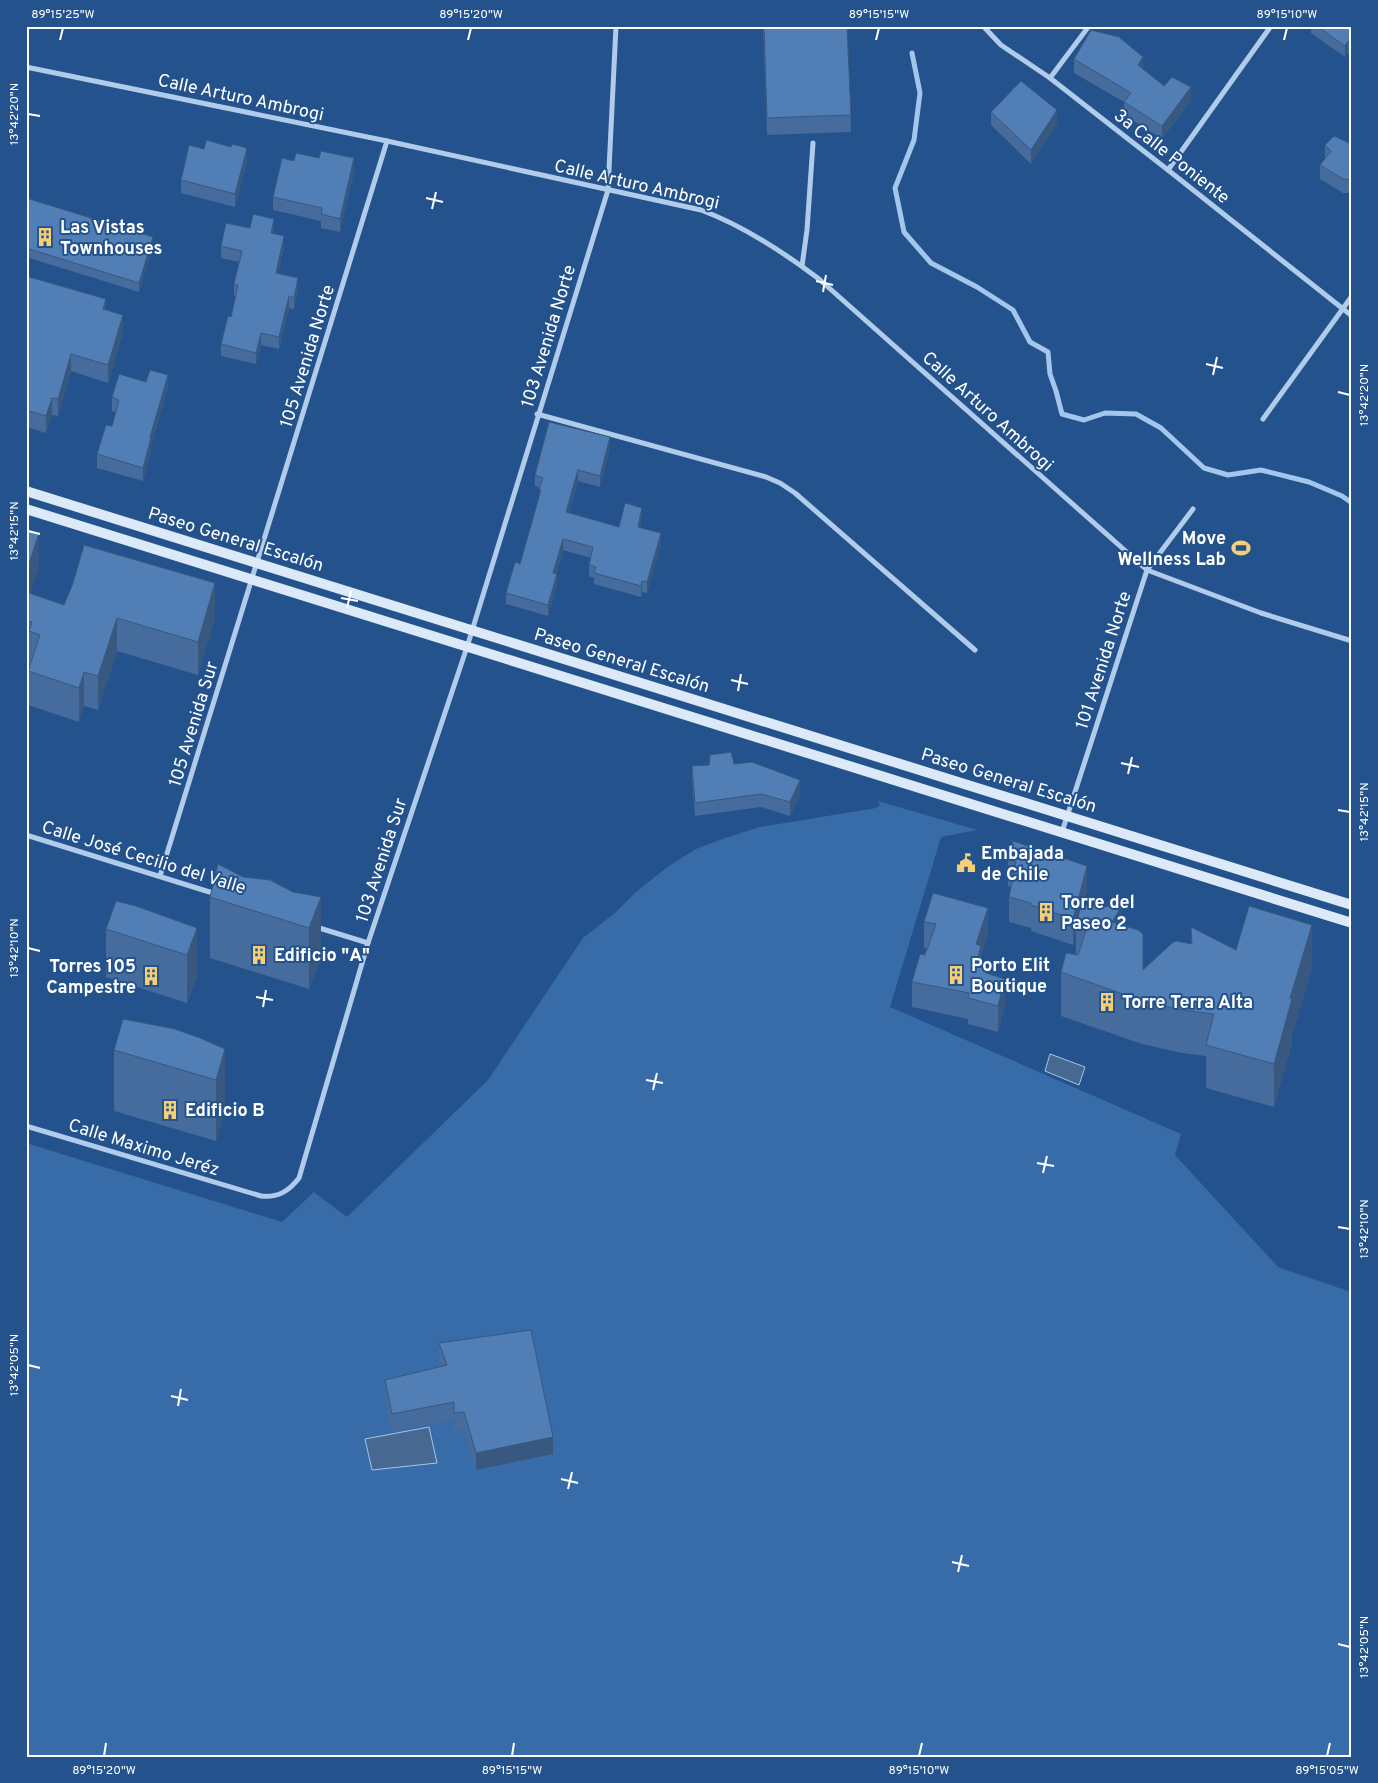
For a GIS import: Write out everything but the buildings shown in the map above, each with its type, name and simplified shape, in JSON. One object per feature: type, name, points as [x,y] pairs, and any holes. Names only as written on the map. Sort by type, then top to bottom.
[{"type":"street","name":"103 Avenida Norte","points":[[467,647],[608,190],[616,26]]},
{"type":"street","name":"3a Calle Poniente","points":[[983,26],[1001,45],[1050,78],[1352,316]]},
{"type":"street","points":[[1050,78],[1089,26]]},
{"type":"street","points":[[1168,170],[1271,26]]},
{"type":"street","name":"Calle Arturo Ambrogi","points":[[26,67],[388,141],[701,210],[724,219],[752,234],[820,278],[1147,570],[1184,586],[1352,642]]},
{"type":"street","name":"105 Avenida Norte","points":[[252,580],[388,141]]},
{"type":"street","points":[[802,266],[807,230],[813,143]]},
{"type":"street","points":[[1263,418],[1352,296]]},
{"type":"street","points":[[538,414],[766,477],[780,484],[812,507],[975,650]]},
{"type":"street","name":"Paseo General Escalón","points":[[26,491],[1352,905]]},
{"type":"street","name":"101 Avenida Norte","points":[[1062,833],[1147,570],[1193,508]]},
{"type":"street","name":"Paseo General Escalón","points":[[26,509],[1352,923]]},
{"type":"street","name":"105 Avenida Sur","points":[[160,876],[252,580]]},
{"type":"street","name":"103 Avenida Sur","points":[[254,1194],[267,1196],[282,1194],[295,1183],[302,1171],[368,943],[467,647]]},
{"type":"street","name":"Calle José Cecilio del Valle","points":[[26,835],[226,897]]},
{"type":"street","points":[[311,925],[368,943]]},
{"type":"street","name":"Calle Maximo Jeréz","points":[[26,1126],[254,1194]]},
{"type":"shaded area","points":[[878,801],[977,830],[941,837],[890,1007],[1181,1134],[1175,1155],[1278,1267],[1352,1294],[1352,1757],[26,1757],[26,1143],[282,1222],[314,1192],[347,1217],[488,1080],[583,938],[666,868],[696,849],[725,838],[760,827],[876,808],[880,805]]},
{"type":"shaded area","points":[[1050,1054],[1085,1067],[1079,1085],[1045,1071]]},
{"type":"shaded area","points":[[429,1427],[437,1463],[372,1470],[365,1439]]},
{"type":"waterway","points":[[912,53],[920,93],[914,140],[895,188],[904,232],[931,263],[977,287],[1013,310],[1030,342],[1048,352],[1050,374],[1062,414],[1084,420],[1105,413],[1136,414],[1161,428],[1204,468],[1228,475],[1261,470],[1309,482],[1342,496],[1352,503]]},
{"type":"place","name":"Las Vistas Townhouses","points":[[45,237]]},
{"type":"place","name":"Move Wellness Lab","points":[[1241,548]]},
{"type":"place","name":"Embajada de Chile","points":[[966,863]]},
{"type":"place","name":"Torre del Paseo 2","points":[[1046,912]]},
{"type":"place","name":"Edificio \"A\"","points":[[259,955]]},
{"type":"place","name":"Porto Elit Boutique","points":[[956,975]]},
{"type":"place","name":"Torres 105 Campestre","points":[[151,976]]},
{"type":"place","name":"Torre Terra Alta","points":[[1107,1002]]},
{"type":"place","name":"Edificio B","points":[[170,1110]]}]
